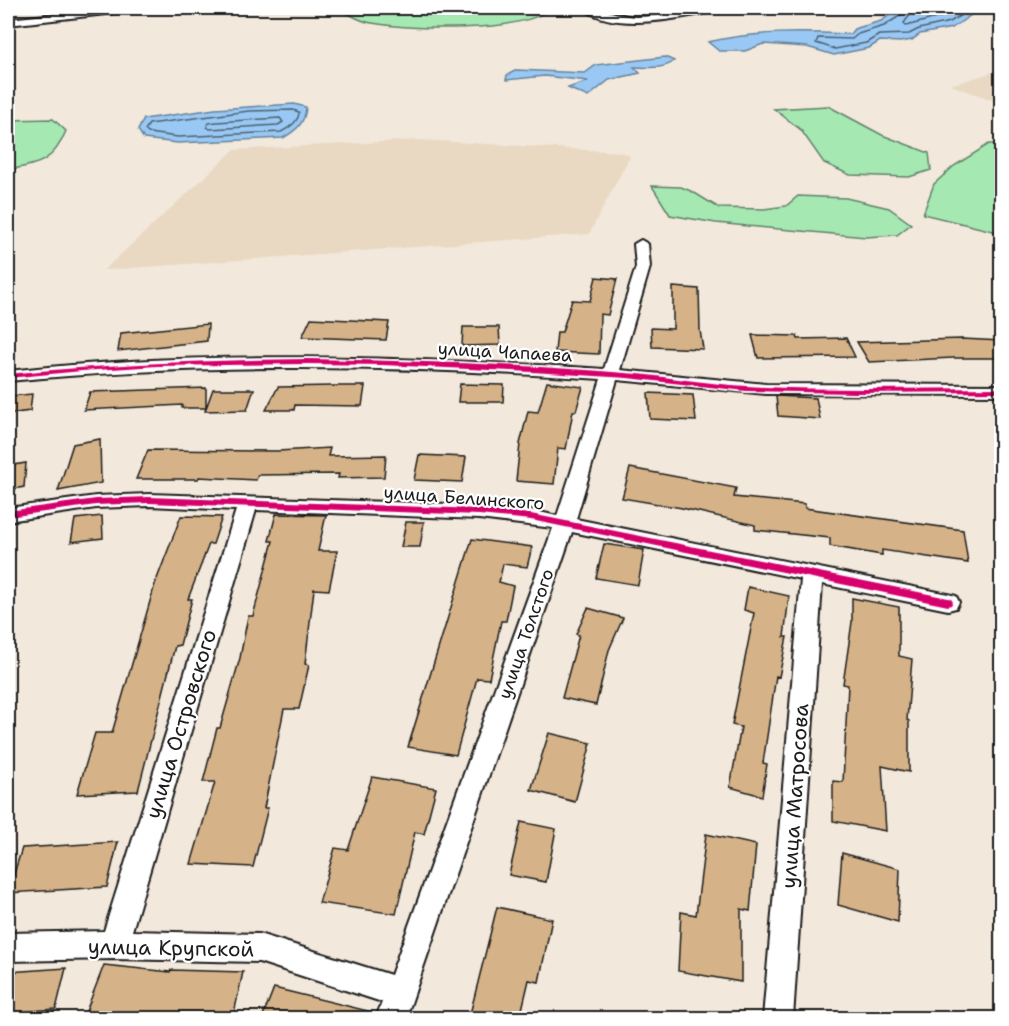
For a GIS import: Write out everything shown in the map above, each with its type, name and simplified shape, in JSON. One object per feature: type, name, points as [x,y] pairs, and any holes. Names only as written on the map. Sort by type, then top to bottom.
[{"type":"street","points":[[8,22],[132,8]]},
{"type":"street","points":[[586,8],[627,21],[718,8]]},
{"type":"street","name":"улица Толстого","points":[[395,1006],[565,523],[643,267],[641,244]]},
{"type":"street","name":"улица Чапаева","points":[[8,376],[141,364],[251,362],[481,366],[610,374],[765,389],[1002,390]]},
{"type":"street","name":"улица Белинского","points":[[8,514],[96,502],[148,500],[479,512],[565,523],[948,602]]},
{"type":"street","name":"улица Островского","points":[[114,945],[248,503]]},
{"type":"street","name":"улица Матросова","points":[[778,1018],[812,573]]},
{"type":"street","name":"улица Крупской","points":[[8,947],[114,945],[259,948],[395,1006]]},
{"type":"shaded area","points":[[1001,70],[1001,103],[951,85]]},
{"type":"shaded area","points":[[420,140],[620,152],[630,156],[589,234],[104,270],[234,150]]},
{"type":"green space","points":[[339,8],[546,8],[549,10],[513,23],[437,28],[368,22],[355,18]]},
{"type":"green space","points":[[828,106],[882,135],[929,153],[931,170],[909,177],[850,175],[824,163],[801,130],[774,109]]},
{"type":"green space","points":[[53,119],[66,131],[56,150],[36,163],[8,170],[8,153],[11,151],[8,143],[8,120]]},
{"type":"green space","points":[[989,144],[1001,144],[1001,233],[923,214],[934,184],[954,166]]},
{"type":"green space","points":[[652,186],[681,187],[719,208],[764,209],[786,206],[798,196],[846,198],[889,208],[911,224],[897,235],[866,237],[716,223],[670,215]]},
{"type":"water","points":[[900,8],[979,8],[952,28],[920,34],[912,40],[880,41],[869,48],[834,55],[807,47],[763,44],[745,51],[719,51],[708,42],[761,34],[850,34],[854,29],[881,21]]},
{"type":"water","points":[[665,57],[674,61],[660,67],[634,67],[640,73],[609,80],[588,97],[568,88],[588,81],[545,76],[506,80],[507,75],[517,70],[585,73],[596,65]]},
{"type":"water","points":[[294,104],[306,107],[304,117],[296,129],[283,138],[178,143],[144,139],[138,130],[144,119],[215,109]]},
{"type":"building","points":[[596,277],[617,279],[608,315],[600,314],[599,354],[555,352],[557,332],[562,332],[572,300],[590,301]]},
{"type":"building","points":[[673,287],[699,289],[703,349],[652,347],[651,328],[673,329]]},
{"type":"building","points":[[311,318],[389,322],[386,340],[302,337]]},
{"type":"building","points":[[208,324],[207,341],[118,351],[121,333]]},
{"type":"building","points":[[463,327],[499,327],[500,345],[462,346]]},
{"type":"building","points":[[752,335],[797,336],[798,339],[846,338],[855,357],[758,358]]},
{"type":"building","points":[[962,339],[1002,341],[1002,358],[869,362],[857,342]]},
{"type":"building","points":[[547,382],[583,387],[576,411],[573,411],[566,449],[558,448],[554,484],[516,481],[520,444],[528,411],[538,412]]},
{"type":"building","points":[[460,384],[504,385],[503,402],[458,402]]},
{"type":"building","points":[[365,386],[362,406],[295,405],[294,410],[266,410],[278,387]]},
{"type":"building","points":[[206,388],[206,408],[182,408],[182,405],[84,410],[90,392]]},
{"type":"building","points":[[213,389],[254,389],[247,410],[205,411]]},
{"type":"building","points":[[648,393],[693,395],[696,421],[650,419]]},
{"type":"building","points":[[32,394],[30,411],[8,414],[11,396]]},
{"type":"building","points":[[776,396],[816,398],[820,419],[778,416]]},
{"type":"building","points":[[100,439],[101,483],[58,491],[73,444]]},
{"type":"building","points":[[330,448],[328,456],[386,455],[384,477],[338,478],[339,474],[258,475],[256,480],[199,477],[198,479],[136,479],[148,450],[278,451]]},
{"type":"building","points":[[419,455],[466,457],[462,482],[414,480]]},
{"type":"building","points":[[26,463],[24,487],[8,490],[8,466]]},
{"type":"building","points":[[630,468],[736,488],[734,497],[805,504],[805,508],[963,530],[968,563],[882,550],[882,555],[830,546],[830,538],[755,530],[755,525],[682,508],[622,498]]},
{"type":"building","points":[[276,514],[326,515],[318,551],[337,551],[329,590],[314,589],[305,664],[309,665],[299,709],[284,709],[264,808],[268,808],[253,867],[191,864],[215,782],[203,782],[217,728],[220,728],[240,658],[248,616],[253,616],[273,541],[269,541]]},
{"type":"building","points":[[102,516],[103,538],[71,542],[75,519]]},
{"type":"building","points":[[181,516],[222,517],[213,544],[209,544],[188,599],[192,599],[180,645],[175,646],[138,791],[77,794],[95,733],[112,733],[155,584]]},
{"type":"building","points":[[406,522],[424,522],[420,547],[401,547]]},
{"type":"building","points":[[472,539],[532,547],[527,567],[503,564],[499,582],[513,586],[506,621],[501,621],[489,679],[477,678],[456,755],[408,747]]},
{"type":"building","points":[[604,544],[644,550],[638,585],[596,578]]},
{"type":"building","points":[[748,587],[789,596],[784,637],[787,637],[779,677],[776,676],[763,763],[767,764],[762,796],[730,787],[741,727],[732,725],[754,613],[744,610]]},
{"type":"building","points":[[852,598],[899,607],[899,656],[912,659],[907,720],[909,721],[909,772],[882,766],[886,831],[833,821],[833,781],[843,782],[848,685],[843,684],[852,622]]},
{"type":"building","points":[[588,608],[623,618],[609,650],[596,705],[562,698],[579,635],[576,634]]},
{"type":"building","points":[[549,733],[591,743],[575,802],[531,790]]},
{"type":"building","points":[[372,777],[436,788],[424,834],[415,832],[396,914],[319,903],[335,848],[348,850]]},
{"type":"building","points":[[521,822],[556,829],[546,882],[509,875]]},
{"type":"building","points":[[706,834],[756,845],[750,911],[741,909],[741,982],[678,971],[681,912],[696,915]]},
{"type":"building","points":[[118,842],[107,887],[8,893],[22,848]]},
{"type":"building","points":[[842,853],[900,869],[898,922],[838,905]]},
{"type":"building","points":[[497,907],[552,919],[539,982],[529,980],[520,1018],[469,1018]]},
{"type":"building","points":[[104,965],[170,972],[171,970],[243,972],[233,1018],[125,1018],[85,1014]]},
{"type":"building","points":[[66,968],[56,1009],[8,1013],[8,972]]},
{"type":"building","points":[[274,988],[372,1012],[371,1018],[262,1018]]},
{"type":"cycle path","points":[[8,376],[157,364],[307,361],[532,369],[627,375],[746,388],[855,391],[1002,390]]},
{"type":"cycle path","points":[[8,514],[96,502],[149,500],[479,512],[531,517],[948,602]]}]
